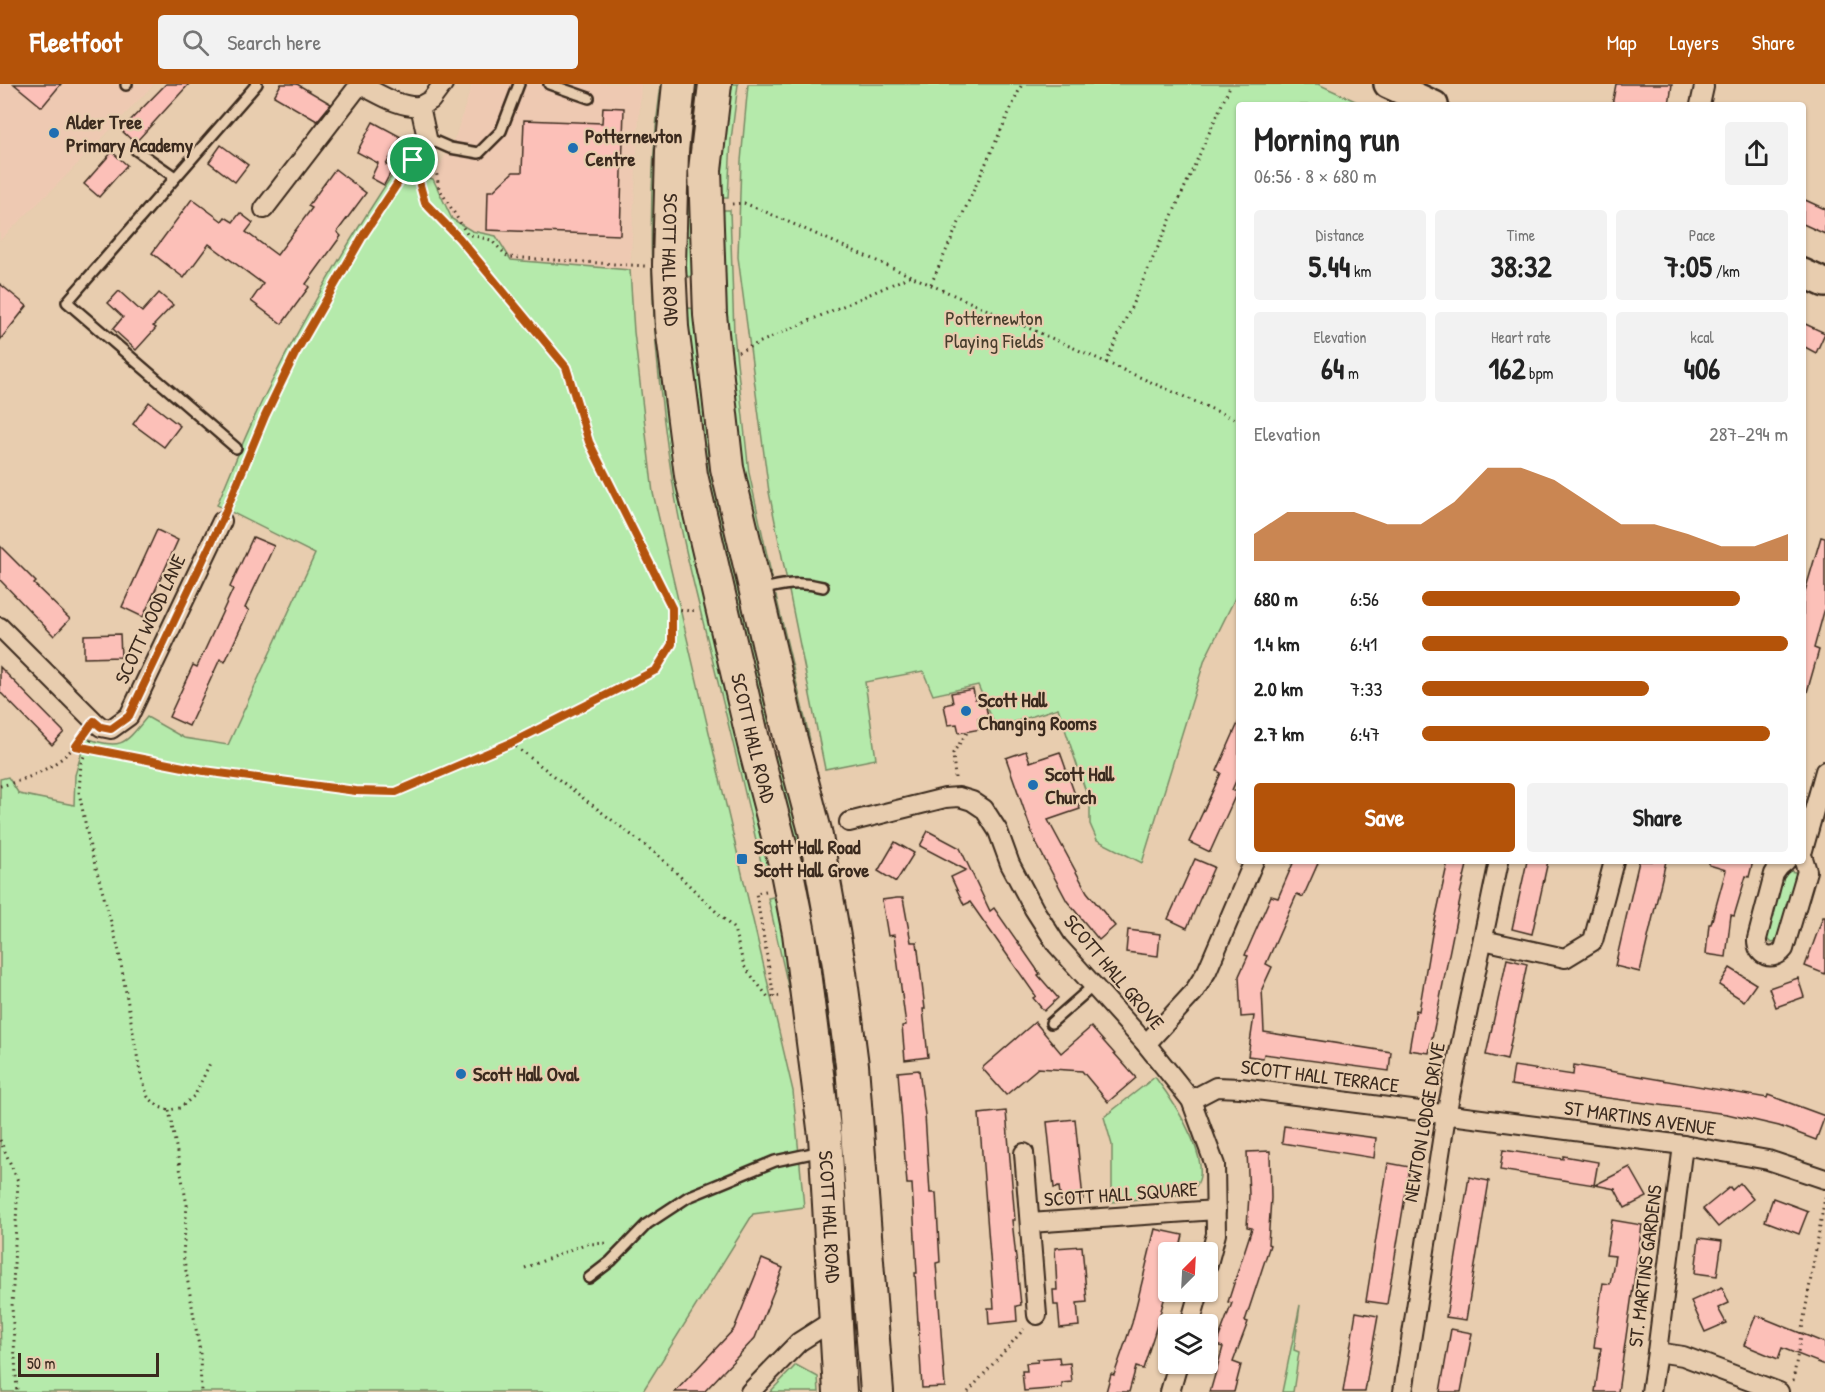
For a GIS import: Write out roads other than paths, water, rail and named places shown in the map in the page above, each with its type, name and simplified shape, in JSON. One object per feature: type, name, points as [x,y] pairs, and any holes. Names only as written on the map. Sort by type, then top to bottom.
[{"type":"highway","name":"SCOTT HALL ROAD","points":[[679,84],[672,151],[670,280],[672,327],[691,475],[754,744],[786,867],[799,933],[826,1150],[840,1392]]},
{"type":"highway","name":"SCOTT HALL ROAD","points":[[715,84],[705,170],[706,205],[709,292],[727,468],[790,736],[815,831],[839,965],[852,1065],[877,1392]]},
{"type":"highway","points":[[670,280],[709,292]]},
{"type":"highway","points":[[754,744],[790,736]]},
{"type":"highway","points":[[799,933],[832,927]]},
{"type":"highway","points":[[835,1319],[871,1315]]},
{"type":"main road","points":[[1388,84],[1427,102]]},
{"type":"main road","points":[[1806,274],[1825,283]]},
{"type":"street","points":[[264,209],[359,84],[411,107],[420,106],[431,100],[443,84]]},
{"type":"street","points":[[413,160],[427,138],[420,106]]},
{"type":"street","name":"SCOTT WOOD LANE","points":[[0,627],[102,726],[129,716],[222,520]]},
{"type":"street","points":[[1806,839],[1825,771]]},
{"type":"street","name":"SCOTT HALL GROVE","points":[[849,822],[945,798],[959,797],[972,801],[984,809],[993,820],[1010,864],[1034,909],[1057,945],[1146,1044],[1191,1100],[1215,1165],[1216,1234],[1214,1242]]},
{"type":"street","points":[[1146,1044],[1193,993],[1208,971],[1253,864]]},
{"type":"street","name":"NEWTON LODGE DRIVE","points":[[1402,1392],[1446,1115],[1498,864]]},
{"type":"street","points":[[1483,940],[1565,958],[1593,941],[1613,864]]},
{"type":"street","points":[[1782,864],[1774,874],[1757,939],[1757,948],[1768,957],[1781,953],[1785,945],[1807,871],[1805,864]]},
{"type":"street","name":"SCOTT HALL TERRACE","points":[[1191,1100],[1216,1087],[1241,1088],[1446,1115]]},
{"type":"street","name":"ST MARTINS AVENUE","points":[[1446,1115],[1683,1145],[1768,1160],[1825,1179]]},
{"type":"street","name":"ST. MARTINS GARDENS","points":[[1651,1392],[1683,1145]]},
{"type":"street","name":"SCOTT HALL SQUARE","points":[[1024,1153],[1037,1315]]},
{"type":"street","name":"SCOTT HALL SQUARE","points":[[1030,1223],[1216,1210]]},
{"type":"street","points":[[750,1392],[799,1342],[835,1319]]},
{"type":"street","points":[[1657,1352],[1683,1356],[1786,1386]]},
{"type":"street","points":[[1170,1392],[1175,1374]]},
{"type":"lane","points":[[236,448],[67,302],[256,84]]},
{"type":"lane","points":[[427,138],[450,148],[479,153],[501,131],[519,84]]},
{"type":"lane","points":[[549,84],[589,98]]},
{"type":"lane","points":[[136,150],[175,177]]},
{"type":"lane","points":[[756,591],[777,585],[806,582],[822,587]]},
{"type":"lane","points":[[1051,1023],[1093,986]]},
{"type":"lane","points":[[589,1278],[611,1261],[647,1224],[688,1197],[775,1161],[826,1150]]},
{"type":"place","name":"Alder Tree Primary Academy","points":[[54,133]]},
{"type":"place","name":"Potternewton Centre","points":[[573,148]]},
{"type":"place","name":"Scott Hall Changing Rooms","points":[[966,711]]},
{"type":"place","name":"Scott Hall Church","points":[[1033,785]]},
{"type":"place","name":"Scott Hall Road Scott Hall Grove","points":[[742,859]]},
{"type":"place","name":"Scott Hall Oval","points":[[461,1074]]},
{"type":"park label","name":"Potternewton Playing Fields","points":[[994,330]]}]
